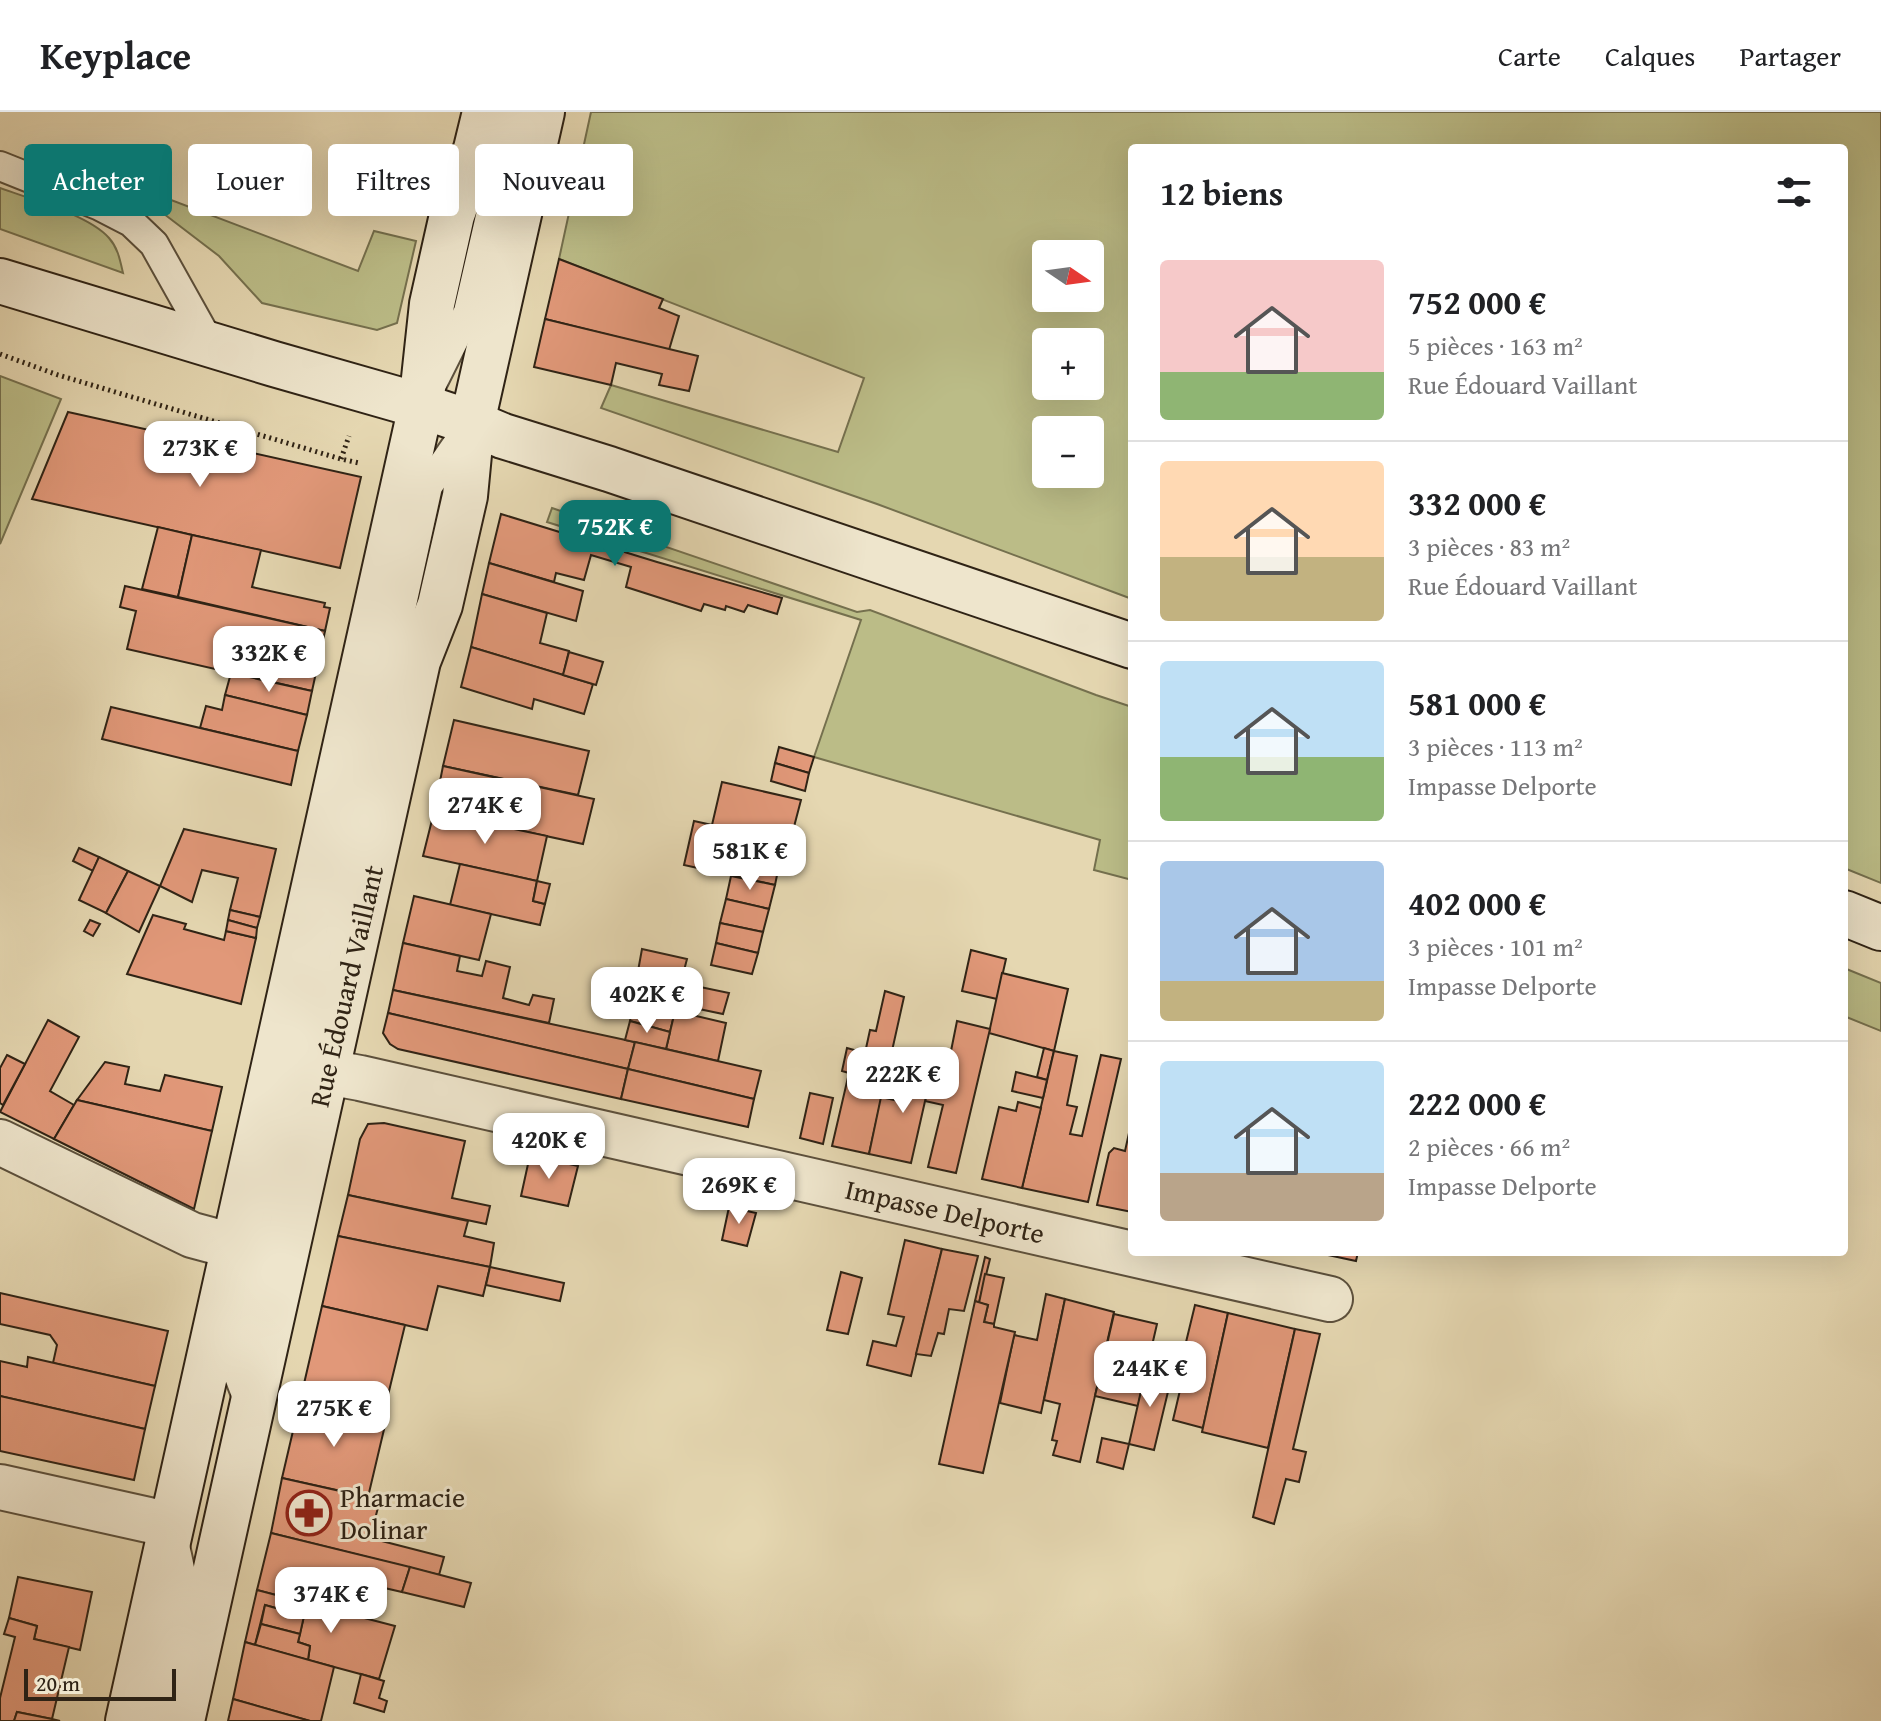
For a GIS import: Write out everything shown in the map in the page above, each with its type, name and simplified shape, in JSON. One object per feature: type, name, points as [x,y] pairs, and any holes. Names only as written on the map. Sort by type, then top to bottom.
[{"type":"main road","name":"Rue Édouard Vaillant","points":[[128,1721],[421,406],[432,304],[452,215],[476,149],[485,112]]},
{"type":"main road","name":"Rue Édouard Vaillant","points":[[182,1721],[418,661],[440,605],[465,496],[472,423],[542,112]]},
{"type":"main road","points":[[0,281],[421,406],[1128,645]]},
{"type":"main road","points":[[1848,915],[1881,928]]},
{"type":"main road","name":"Impasse Delporte","points":[[327,1072],[1128,1253]]},
{"type":"main road","points":[[0,1142],[192,1235],[233,1246]]},
{"type":"main road","name":"Impasse Delporte","points":[[1141,1256],[1330,1299]]},
{"type":"main road","points":[[0,1487],[171,1525]]},
{"type":"lane","points":[[421,406],[468,312],[514,112]]},
{"type":"lane","points":[[0,166],[100,206],[131,222],[154,244],[210,344]]},
{"type":"lane","points":[[251,1409],[235,1366],[428,486],[472,423]]},
{"type":"lane","points":[[156,1721],[185,1592],[171,1525]]},
{"type":"path","points":[[0,354],[73,379],[366,465]]},
{"type":"green space","points":[[591,112],[1881,112],[1881,883],[1848,870],[1848,144],[1128,144],[1128,598],[877,504],[601,408],[611,385],[838,452],[864,378],[559,259],[568,216],[633,216],[633,144],[584,144]]},
{"type":"green space","points":[[0,188],[24,196],[24,216],[75,216],[100,230],[115,246],[123,273],[0,229]]},
{"type":"green space","points":[[172,200],[188,206],[188,216],[213,216],[358,271],[374,231],[416,241],[397,323],[377,330],[262,303],[219,256],[167,216],[172,216]]},
{"type":"green space","points":[[0,376],[61,399],[0,544]]},
{"type":"green space","points":[[552,508],[857,612],[870,610],[1128,706],[1128,879],[1094,870],[1100,840],[814,757],[861,620],[547,522]]},
{"type":"green space","points":[[1848,970],[1881,983],[1881,1031],[1848,1018]]},
{"type":"building","points":[[559,259],[663,299],[659,308],[679,316],[669,350],[545,319]]},
{"type":"building","points":[[545,319],[698,356],[689,391],[659,385],[662,374],[616,363],[611,385],[534,367]]},
{"type":"building","points":[[68,412],[361,477],[340,568],[32,499]]},
{"type":"building","points":[[501,514],[782,598],[777,614],[748,605],[744,612],[704,604],[701,611],[626,587],[631,567],[591,555],[584,580],[556,573],[554,582],[489,563]]},
{"type":"building","points":[[158,527],[192,535],[178,597],[142,589]]},
{"type":"building","points":[[192,535],[261,550],[252,587],[325,603],[324,607],[330,608],[325,631],[178,597]]},
{"type":"building","points":[[489,563],[583,591],[576,621],[482,594]]},
{"type":"building","points":[[125,586],[325,631],[312,691],[127,649],[136,611],[120,607]]},
{"type":"building","points":[[482,594],[547,613],[540,643],[569,651],[563,675],[471,647]]},
{"type":"building","points":[[471,647],[593,684],[584,714],[534,699],[532,709],[461,687]]},
{"type":"building","points":[[569,652],[603,662],[596,685],[563,675]]},
{"type":"building","points":[[231,673],[312,691],[307,715],[225,695]]},
{"type":"building","points":[[225,695],[307,715],[298,751],[200,728],[206,706],[222,710]]},
{"type":"building","points":[[111,707],[298,751],[291,785],[102,739]]},
{"type":"building","points":[[454,720],[589,751],[578,795],[443,766]]},
{"type":"building","points":[[779,747],[814,757],[809,773],[775,763]]},
{"type":"building","points":[[775,763],[809,773],[805,791],[771,781]]},
{"type":"building","points":[[443,766],[594,799],[583,844],[434,812]]},
{"type":"building","points":[[722,782],[801,800],[790,842],[712,825]]},
{"type":"building","points":[[434,812],[547,836],[537,881],[423,856]]},
{"type":"building","points":[[694,821],[784,841],[775,885],[684,865]]},
{"type":"building","points":[[184,829],[276,849],[260,917],[230,910],[238,878],[202,870],[192,902],[160,886]]},
{"type":"building","points":[[79,848],[99,857],[93,871],[73,861]]},
{"type":"building","points":[[99,857],[128,871],[106,913],[79,900]]},
{"type":"building","points":[[460,864],[537,881],[533,901],[545,904],[540,925],[450,905]]},
{"type":"building","points":[[128,871],[160,886],[139,932],[106,913]]},
{"type":"building","points":[[731,876],[775,885],[769,909],[726,899]]},
{"type":"building","points":[[537,881],[550,884],[545,904],[533,901]]},
{"type":"building","points":[[414,896],[491,914],[479,960],[403,943]]},
{"type":"building","points":[[726,899],[769,909],[763,932],[720,923]]},
{"type":"building","points":[[230,910],[260,917],[257,928],[228,920]]},
{"type":"building","points":[[153,915],[186,924],[184,929],[224,940],[226,931],[256,938],[241,1004],[127,974]]},
{"type":"building","points":[[90,920],[100,924],[93,936],[84,931]]},
{"type":"building","points":[[228,920],[257,928],[256,938],[226,931]]},
{"type":"building","points":[[720,923],[763,932],[758,953],[716,943]]},
{"type":"building","points":[[403,943],[460,956],[457,971],[482,976],[486,961],[510,967],[503,998],[529,1005],[533,995],[554,999],[549,1023],[393,990]]},
{"type":"building","points":[[716,943],[758,953],[752,974],[711,965]]},
{"type":"building","points":[[642,949],[687,959],[681,982],[638,971]]},
{"type":"building","points":[[971,950],[1006,959],[997,999],[962,991]]},
{"type":"building","points":[[638,971],[681,982],[675,1004],[632,994]]},
{"type":"building","points":[[1002,973],[1068,989],[1054,1051],[989,1033]]},
{"type":"building","points":[[681,983],[729,993],[723,1014],[675,1004]]},
{"type":"building","points":[[393,990],[635,1042],[628,1069],[388,1013]]},
{"type":"building","points":[[885,991],[904,997],[869,1154],[832,1146],[849,1073],[842,1071],[847,1048],[865,1053],[870,1030],[876,1031]]},
{"type":"building","points":[[634,1001],[675,1011],[670,1032],[630,1021]]},
{"type":"building","points":[[675,1011],[726,1023],[718,1061],[666,1049]]},
{"type":"building","points":[[388,1013],[628,1069],[621,1099],[398,1049],[390,1044],[383,1033]]},
{"type":"building","points":[[48,1020],[79,1037],[50,1091],[74,1105],[54,1139],[0,1112]]},
{"type":"building","points":[[630,1021],[670,1032],[666,1049],[625,1040]]},
{"type":"building","points":[[957,1021],[990,1029],[956,1173],[928,1167],[943,1105],[925,1101],[935,1057],[949,1061]]},
{"type":"building","points":[[635,1042],[761,1071],[754,1099],[628,1069]]},
{"type":"building","points":[[1044,1048],[1054,1051],[1047,1080],[1037,1077]]},
{"type":"building","points":[[1054,1051],[1077,1056],[1067,1105],[1077,1107],[1070,1134],[1082,1136],[1101,1055],[1121,1059],[1088,1202],[1022,1188]]},
{"type":"building","points":[[915,1052],[935,1057],[911,1163],[869,1154],[881,1097],[903,1102]]},
{"type":"building","points":[[7,1055],[25,1064],[3,1105],[0,1103],[0,1068]]},
{"type":"building","points":[[105,1062],[129,1067],[125,1084],[160,1091],[165,1075],[222,1087],[212,1131],[77,1100]]},
{"type":"building","points":[[628,1069],[754,1099],[748,1127],[621,1099]]},
{"type":"building","points":[[1016,1072],[1047,1080],[1043,1098],[1012,1091]]},
{"type":"building","points":[[810,1093],[833,1098],[823,1144],[800,1138]]},
{"type":"building","points":[[77,1100],[212,1131],[194,1209],[54,1139]]},
{"type":"building","points":[[1018,1102],[1041,1108],[1022,1188],[982,1179],[999,1107],[1016,1111]]},
{"type":"building","points":[[384,1123],[465,1141],[452,1198],[490,1206],[486,1224],[348,1195],[360,1139],[368,1124]]},
{"type":"building","points":[[1128,1138],[1128,1211],[1097,1205],[1109,1153],[1114,1148],[1125,1151]]},
{"type":"building","points":[[530,1155],[578,1166],[568,1206],[521,1196]]},
{"type":"building","points":[[348,1195],[468,1221],[464,1236],[494,1243],[490,1267],[338,1236]]},
{"type":"building","points":[[729,1207],[756,1213],[747,1246],[722,1240]]},
{"type":"building","points":[[338,1236],[490,1267],[483,1296],[438,1286],[427,1330],[322,1306]]},
{"type":"building","points":[[905,1240],[942,1249],[911,1376],[867,1365],[873,1341],[896,1346],[904,1317],[888,1314]]},
{"type":"building","points":[[942,1249],[978,1256],[964,1311],[949,1309],[944,1334],[938,1333],[931,1356],[916,1354]]},
{"type":"building","points":[[1333,1256],[1357,1256],[1356,1261]]},
{"type":"building","points":[[985,1257],[990,1259],[979,1303],[975,1301]]},
{"type":"building","points":[[490,1267],[564,1283],[560,1301],[486,1285]]},
{"type":"building","points":[[841,1272],[862,1278],[848,1334],[827,1330]]},
{"type":"building","points":[[985,1274],[1004,1278],[994,1324],[984,1322],[988,1305],[979,1303]]},
{"type":"building","points":[[0,1293],[168,1331],[155,1386],[53,1363],[57,1345],[50,1335],[0,1324]]},
{"type":"building","points":[[1046,1294],[1065,1299],[1041,1413],[1000,1403],[1014,1335],[1037,1340]]},
{"type":"building","points":[[1065,1299],[1114,1312],[1080,1462],[1053,1455],[1057,1441],[1052,1440],[1060,1404],[1044,1400]]},
{"type":"building","points":[[975,1301],[988,1305],[984,1322],[1015,1332],[983,1473],[939,1464]]},
{"type":"building","points":[[1195,1305],[1228,1313],[1203,1428],[1173,1420],[1185,1369],[1180,1367]]},
{"type":"building","points":[[322,1306],[405,1325],[382,1420],[300,1401]]},
{"type":"building","points":[[1228,1313],[1295,1329],[1268,1448],[1202,1432]]},
{"type":"building","points":[[1114,1314],[1157,1324],[1138,1406],[1095,1396]]},
{"type":"building","points":[[1295,1329],[1320,1334],[1293,1449],[1306,1452],[1299,1482],[1286,1479],[1274,1524],[1253,1517]]},
{"type":"building","points":[[28,1357],[155,1386],[145,1429],[0,1396],[0,1361],[27,1367]]},
{"type":"building","points":[[1146,1369],[1172,1375],[1154,1450],[1129,1444]]},
{"type":"building","points":[[0,1396],[145,1429],[134,1480],[0,1451]]},
{"type":"building","points":[[300,1401],[386,1421],[368,1497],[282,1478]]},
{"type":"building","points":[[1102,1438],[1129,1444],[1123,1469],[1097,1462]]},
{"type":"building","points":[[282,1478],[380,1500],[370,1538],[444,1557],[439,1575],[271,1533]]},
{"type":"building","points":[[271,1533],[410,1567],[402,1592],[354,1581],[346,1614],[257,1590]]},
{"type":"building","points":[[410,1567],[471,1583],[464,1607],[402,1592]]},
{"type":"building","points":[[18,1577],[92,1592],[80,1650],[34,1639],[37,1626],[9,1618]]},
{"type":"building","points":[[257,1590],[395,1626],[379,1679],[308,1660],[310,1646],[298,1642],[304,1616],[265,1605],[255,1645],[245,1642]]},
{"type":"building","points":[[265,1605],[304,1616],[300,1634],[261,1624]]},
{"type":"building","points":[[9,1618],[37,1626],[34,1639],[69,1647],[52,1719],[17,1712],[14,1721],[0,1721],[0,1698],[15,1637],[4,1634]]},
{"type":"building","points":[[261,1624],[300,1634],[298,1642],[310,1646],[308,1660],[255,1645]]},
{"type":"building","points":[[245,1642],[334,1667],[321,1721],[310,1721],[233,1699]]},
{"type":"building","points":[[361,1674],[384,1681],[379,1698],[387,1701],[384,1712],[354,1703]]},
{"type":"building","points":[[233,1699],[310,1721],[228,1721]]},
{"type":"building","points":[[17,1712],[52,1719],[60,1721],[14,1721]]},
{"type":"place","name":"Pharmacie Dolinar","points":[[309,1513]]}]
